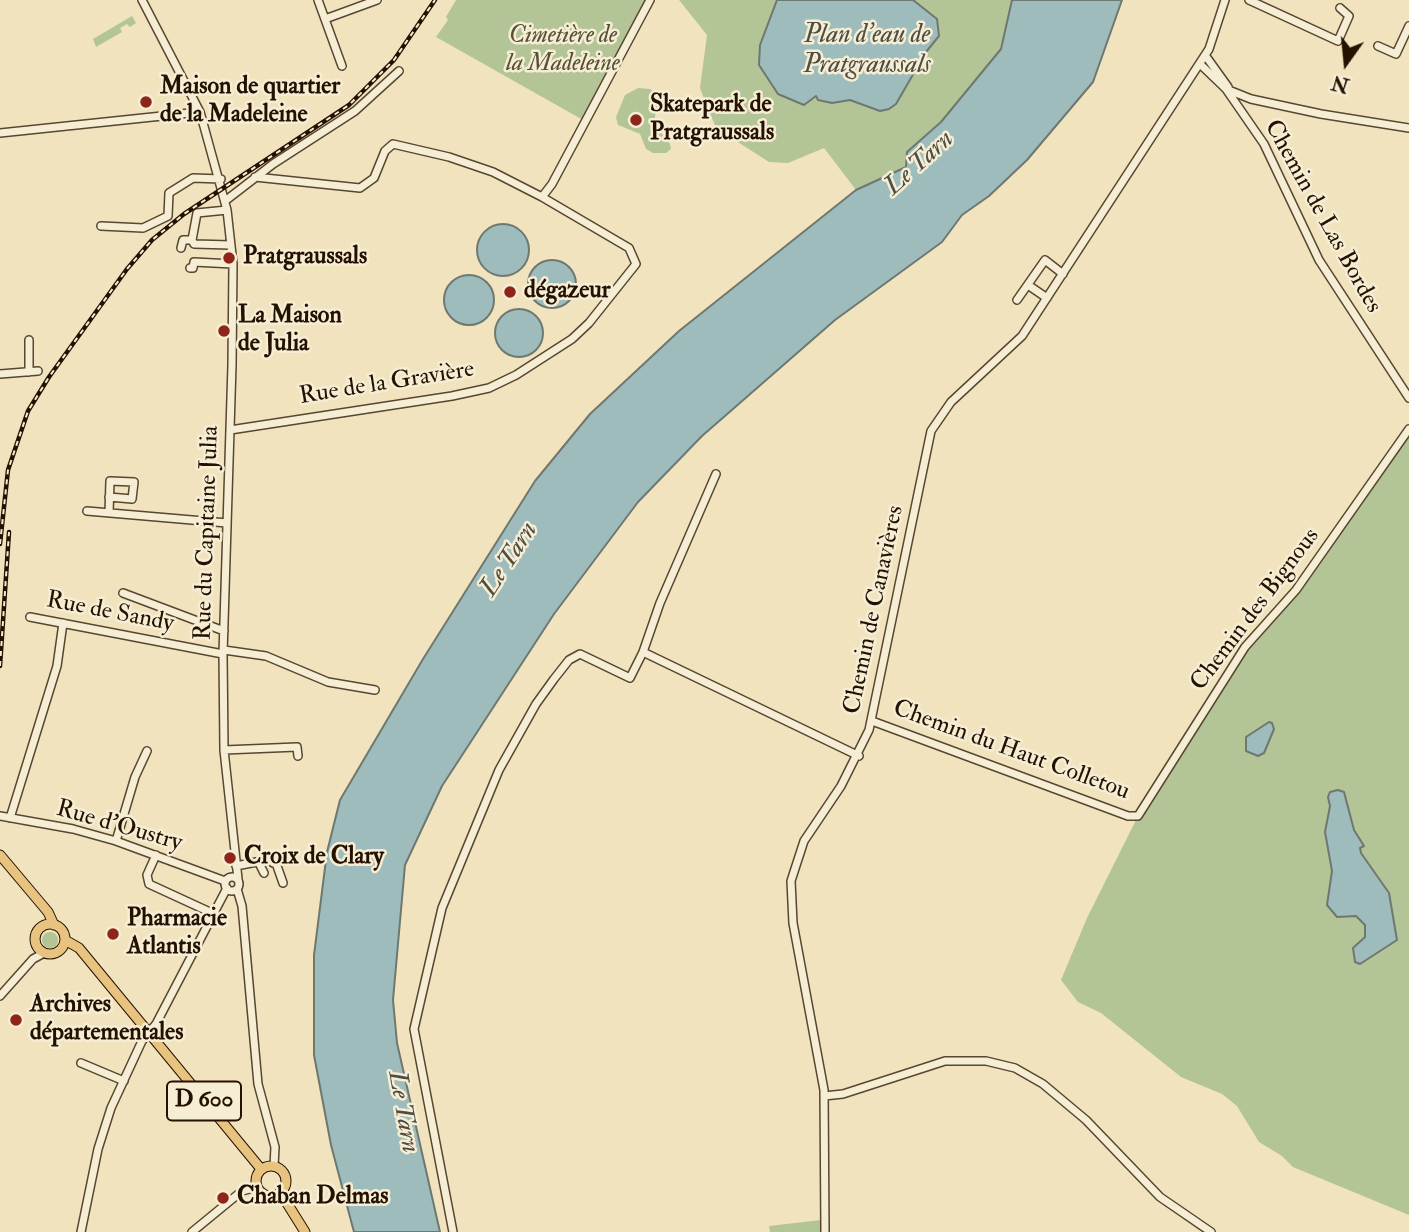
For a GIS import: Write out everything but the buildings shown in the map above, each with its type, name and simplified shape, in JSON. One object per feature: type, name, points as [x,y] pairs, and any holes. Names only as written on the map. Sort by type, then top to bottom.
[{"type":"main road","points":[[0,855],[42,906],[54,925],[60,929],[63,945],[51,954],[41,950],[36,935],[43,927],[45,916],[42,906]]},
{"type":"main road","points":[[43,927],[54,925]]},
{"type":"main road","name":"D 600","points":[[63,945],[84,957],[261,1169]]},
{"type":"main road","points":[[274,1166],[285,1175],[285,1184],[280,1192],[267,1195],[257,1186],[256,1177],[261,1169],[274,1166]]},
{"type":"main road","points":[[280,1192],[305,1232]]},
{"type":"street","name":"Rue du Capitaine Julia","points":[[142,0],[200,113],[221,179],[231,245],[233,264],[224,750],[236,866]]},
{"type":"street","points":[[318,0],[342,66]]},
{"type":"street","points":[[325,19],[377,0]]},
{"type":"street","points":[[255,177],[360,188],[374,178],[385,151],[393,144],[449,157],[493,172],[542,197],[552,184],[650,0]]},
{"type":"street","name":"Chemin de Canavières","points":[[825,1232],[824,1096],[793,923],[791,881],[804,841],[859,756],[872,721],[931,431],[951,402],[1022,336],[1200,64],[1225,0]]},
{"type":"street","points":[[1249,0],[1338,41],[1349,16],[1340,8]]},
{"type":"street","points":[[1378,46],[1396,54],[1409,26]]},
{"type":"street","points":[[1205,55],[1228,90]]},
{"type":"street","points":[[1200,64],[1228,90],[1289,108],[1409,128]]},
{"type":"street","points":[[225,201],[255,177],[355,111],[399,71]]},
{"type":"street","name":"Chemin de Las Bordes","points":[[1228,90],[1264,144],[1319,261],[1409,398]]},
{"type":"street","points":[[0,132],[200,113]]},
{"type":"street","points":[[101,226],[143,228],[168,216],[169,193],[193,178],[221,179]]},
{"type":"street","name":"Rue de la Gravière","points":[[230,430],[489,388],[516,375],[572,339],[589,323],[636,264],[629,248],[542,197]]},
{"type":"street","points":[[192,240],[197,213],[227,210]]},
{"type":"street","points":[[181,248],[183,240],[192,240],[194,244],[231,245]]},
{"type":"street","points":[[1017,300],[1045,260],[1063,274]]},
{"type":"street","points":[[190,268],[193,268],[194,262],[233,264]]},
{"type":"street","points":[[1028,285],[1047,298]]},
{"type":"street","points":[[29,340],[29,372]]},
{"type":"street","points":[[0,374],[38,371]]},
{"type":"street","name":"Chemin des Bignous","points":[[1138,816],[1245,648],[1296,590],[1409,429]]},
{"type":"street","points":[[453,1232],[414,1029],[442,908],[499,770],[536,704],[569,660],[580,654],[630,678],[716,474]]},
{"type":"street","points":[[109,498],[109,513]]},
{"type":"street","points":[[87,511],[227,523]]},
{"type":"street","points":[[123,593],[225,631]]},
{"type":"street","name":"Rue de Sandy","points":[[30,617],[224,652],[266,656],[328,682],[375,690]]},
{"type":"street","points":[[10,818],[57,666],[64,623]]},
{"type":"street","points":[[643,652],[859,756]]},
{"type":"street","name":"Chemin du Haut Colletou","points":[[872,721],[1102,806],[1138,816]]},
{"type":"street","points":[[224,750],[297,747],[298,756]]},
{"type":"street","points":[[116,841],[135,777],[147,751]]},
{"type":"street","name":"Rue d'Oustry","points":[[0,816],[73,829],[116,841],[232,884]]},
{"type":"street","points":[[156,855],[147,876],[149,884],[212,913]]},
{"type":"street","points":[[81,1232],[98,1149],[124,1081],[147,1032],[156,1024],[212,913],[232,884],[236,866],[272,859],[273,863],[276,863],[282,883]]},
{"type":"street","points":[[259,863],[264,873]]},
{"type":"street","points":[[232,884],[241,913],[258,1084],[275,1147],[274,1166]]},
{"type":"street","points":[[0,996],[41,950]]},
{"type":"street","points":[[824,1096],[843,1094],[945,1061],[986,1061],[1015,1068],[1043,1084],[1086,1120],[1160,1197],[1212,1232]]},
{"type":"street","points":[[81,1063],[124,1081]]},
{"type":"street","points":[[192,1232],[242,1191],[257,1186]]},
{"type":"green space","name":"Cimetière de la Madeleine","points":[[456,0],[646,0],[583,120],[436,37],[448,20],[446,17]]},
{"type":"green space","points":[[679,0],[1012,2],[1001,49],[941,122],[907,152],[906,167],[856,190],[824,148],[788,163],[769,162],[716,128],[700,88],[707,35]]},
{"type":"green space","points":[[132,16],[136,23],[120,28],[122,32],[96,47],[93,39]]},
{"type":"green space","name":"Skatepark de Pratgraussals","points":[[638,88],[650,89],[666,101],[666,104],[656,111],[654,124],[670,144],[671,149],[666,153],[653,153],[646,149],[640,134],[618,125],[616,117],[625,95]]},
{"type":"green space","points":[[1409,429],[1409,1215],[1293,1167],[1282,1156],[1259,1142],[1237,1106],[1222,1094],[1181,1077],[1101,1013],[1078,1002],[1061,980],[1087,918],[1138,816],[1245,647],[1296,590]]},
{"type":"green space","points":[[47,932],[53,932],[58,940],[56,946],[47,948],[42,943],[42,937]]},
{"type":"green space","points":[[821,1220],[821,1232],[770,1232],[769,1226]]},
{"type":"water","name":"Plan d'eau de Pratgraussals","points":[[777,0],[913,0],[937,19],[939,36],[926,52],[896,104],[889,109],[880,111],[850,100],[832,103],[818,100],[816,96],[804,105],[778,94],[759,65],[760,45]]},
{"type":"water","name":"Le Tarn","points":[[1012,0],[1122,0],[1093,82],[1027,160],[989,196],[962,215],[942,242],[835,320],[702,436],[638,502],[554,614],[442,786],[405,865],[393,1000],[397,1043],[440,1232],[354,1232],[331,1145],[314,1055],[314,955],[327,852],[340,800],[423,659],[535,481],[590,414],[679,331],[856,190],[906,167],[907,152],[941,122],[1001,49]]},
{"type":"water","points":[[503,224],[513,226],[521,232],[527,240],[527,260],[521,268],[513,274],[503,276],[493,274],[485,268],[479,260],[477,250],[479,240],[485,232],[493,226]]},
{"type":"water","points":[[552,260],[569,267],[576,284],[569,301],[552,308],[535,301],[528,284],[535,267]]},
{"type":"water","points":[[469,275],[487,282],[494,300],[487,318],[469,325],[451,318],[444,300],[451,282]]},
{"type":"water","points":[[519,309],[536,316],[543,333],[536,350],[519,357],[502,350],[495,333],[502,316]]},
{"type":"water","points":[[1269,722],[1274,729],[1264,753],[1258,756],[1246,751],[1246,737]]},
{"type":"water","points":[[1330,792],[1344,792],[1354,830],[1364,846],[1360,848],[1361,853],[1389,893],[1397,940],[1360,964],[1355,962],[1353,948],[1365,937],[1365,925],[1356,916],[1337,917],[1327,905],[1332,871],[1325,832],[1330,806],[1328,797]]},
{"type":"railway","points":[[0,544],[8,470],[28,411],[49,377],[127,269],[152,240],[184,214],[349,105],[394,60],[435,0]]},
{"type":"railway","points":[[0,666],[9,532]]},
{"type":"place","name":"Maison de quartier de la Madeleine","points":[[146,102]]},
{"type":"place","name":"Skatepark de Pratgraussals","points":[[636,120]]},
{"type":"place","name":"Pratgraussals","points":[[229,258]]},
{"type":"place","name":"dégazeur","points":[[510,292]]},
{"type":"place","name":"La Maison de Julia","points":[[224,331]]},
{"type":"place","name":"Croix de Clary","points":[[230,858]]},
{"type":"place","name":"Pharmacie Atlantis","points":[[113,934]]},
{"type":"place","name":"Archives départementales","points":[[16,1020]]},
{"type":"place","name":"Chaban Delmas","points":[[223,1198]]}]
